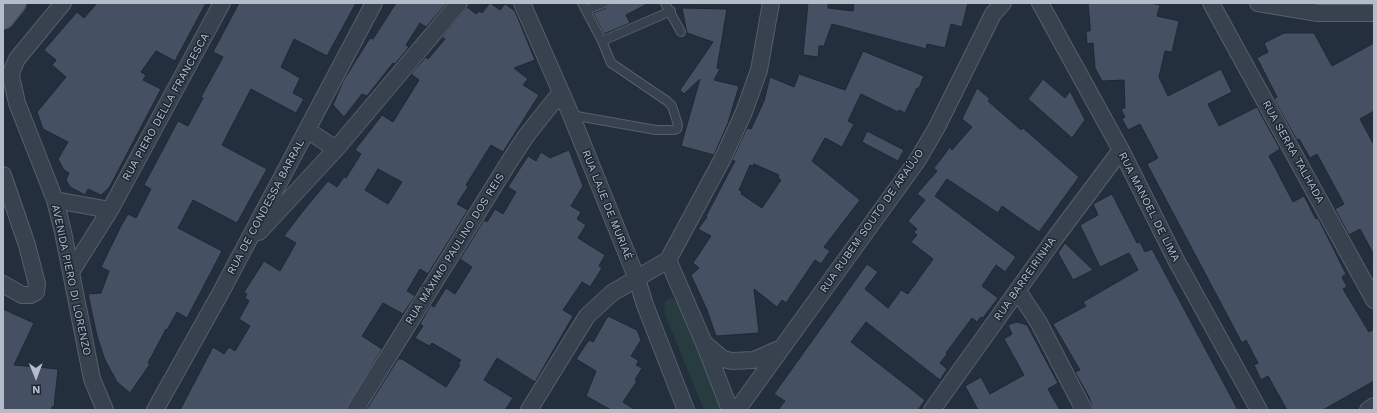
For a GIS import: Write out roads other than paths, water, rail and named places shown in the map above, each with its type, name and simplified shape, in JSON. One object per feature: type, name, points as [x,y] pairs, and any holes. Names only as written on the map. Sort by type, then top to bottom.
[{"type":"main road","points":[[3,18],[15,3]]},
{"type":"street","name":"AVENIDA PIERO DI LORENZO","points":[[62,3],[17,59],[11,73],[13,89],[55,200],[92,379],[105,410]]},
{"type":"street","name":"RUA PIERO DELLA FRANCESCA","points":[[71,272],[110,210],[222,3]]},
{"type":"street","name":"RUA DE CONDESSA BARRAL","points":[[155,410],[244,248],[374,3]]},
{"type":"street","points":[[244,248],[336,149],[459,3]]},
{"type":"street","name":"RUA LAJE DE MURIAÉ","points":[[522,3],[562,92],[637,279],[645,305],[686,410]]},
{"type":"street","points":[[529,410],[587,316],[612,293],[668,260],[723,158],[744,112],[759,70],[771,3]]},
{"type":"street","name":"RUA MANOEL DE LIMA","points":[[1040,3],[1121,150],[1176,260],[1259,410]]},
{"type":"street","name":"RUA SERRA TALHADA","points":[[1211,3],[1374,300]]},
{"type":"street","points":[[1258,3],[1318,13],[1374,13]]},
{"type":"street","name":"RUA RUBEM SOUTO DE ARAÚJO","points":[[737,410],[780,348],[916,161],[938,127],[996,7]]},
{"type":"street","name":"RUA MÁXIMO PAULINO DOS REIS","points":[[355,410],[509,162],[526,136],[562,92]]},
{"type":"street","points":[[307,130],[336,149]]},
{"type":"street","name":"RUA BARREIRINHA","points":[[932,410],[1055,238],[1121,150]]},
{"type":"street","points":[[3,175],[25,238],[37,284],[36,292],[31,296],[22,295],[3,284]]},
{"type":"street","points":[[55,200],[110,210]]},
{"type":"street","points":[[668,260],[704,342],[730,410]]},
{"type":"street","points":[[1018,290],[1039,323],[1084,410]]},
{"type":"street","points":[[704,342],[723,359],[732,361],[754,360],[780,348]]},
{"type":"street","points":[[1368,410],[1374,406]]},
{"type":"lane","points":[[571,115],[656,130],[677,129],[678,125],[670,104],[611,63],[602,41],[584,7],[604,3]]},
{"type":"lane","points":[[665,3],[671,11],[681,32]]},
{"type":"lane","points":[[602,41],[671,11]]}]
